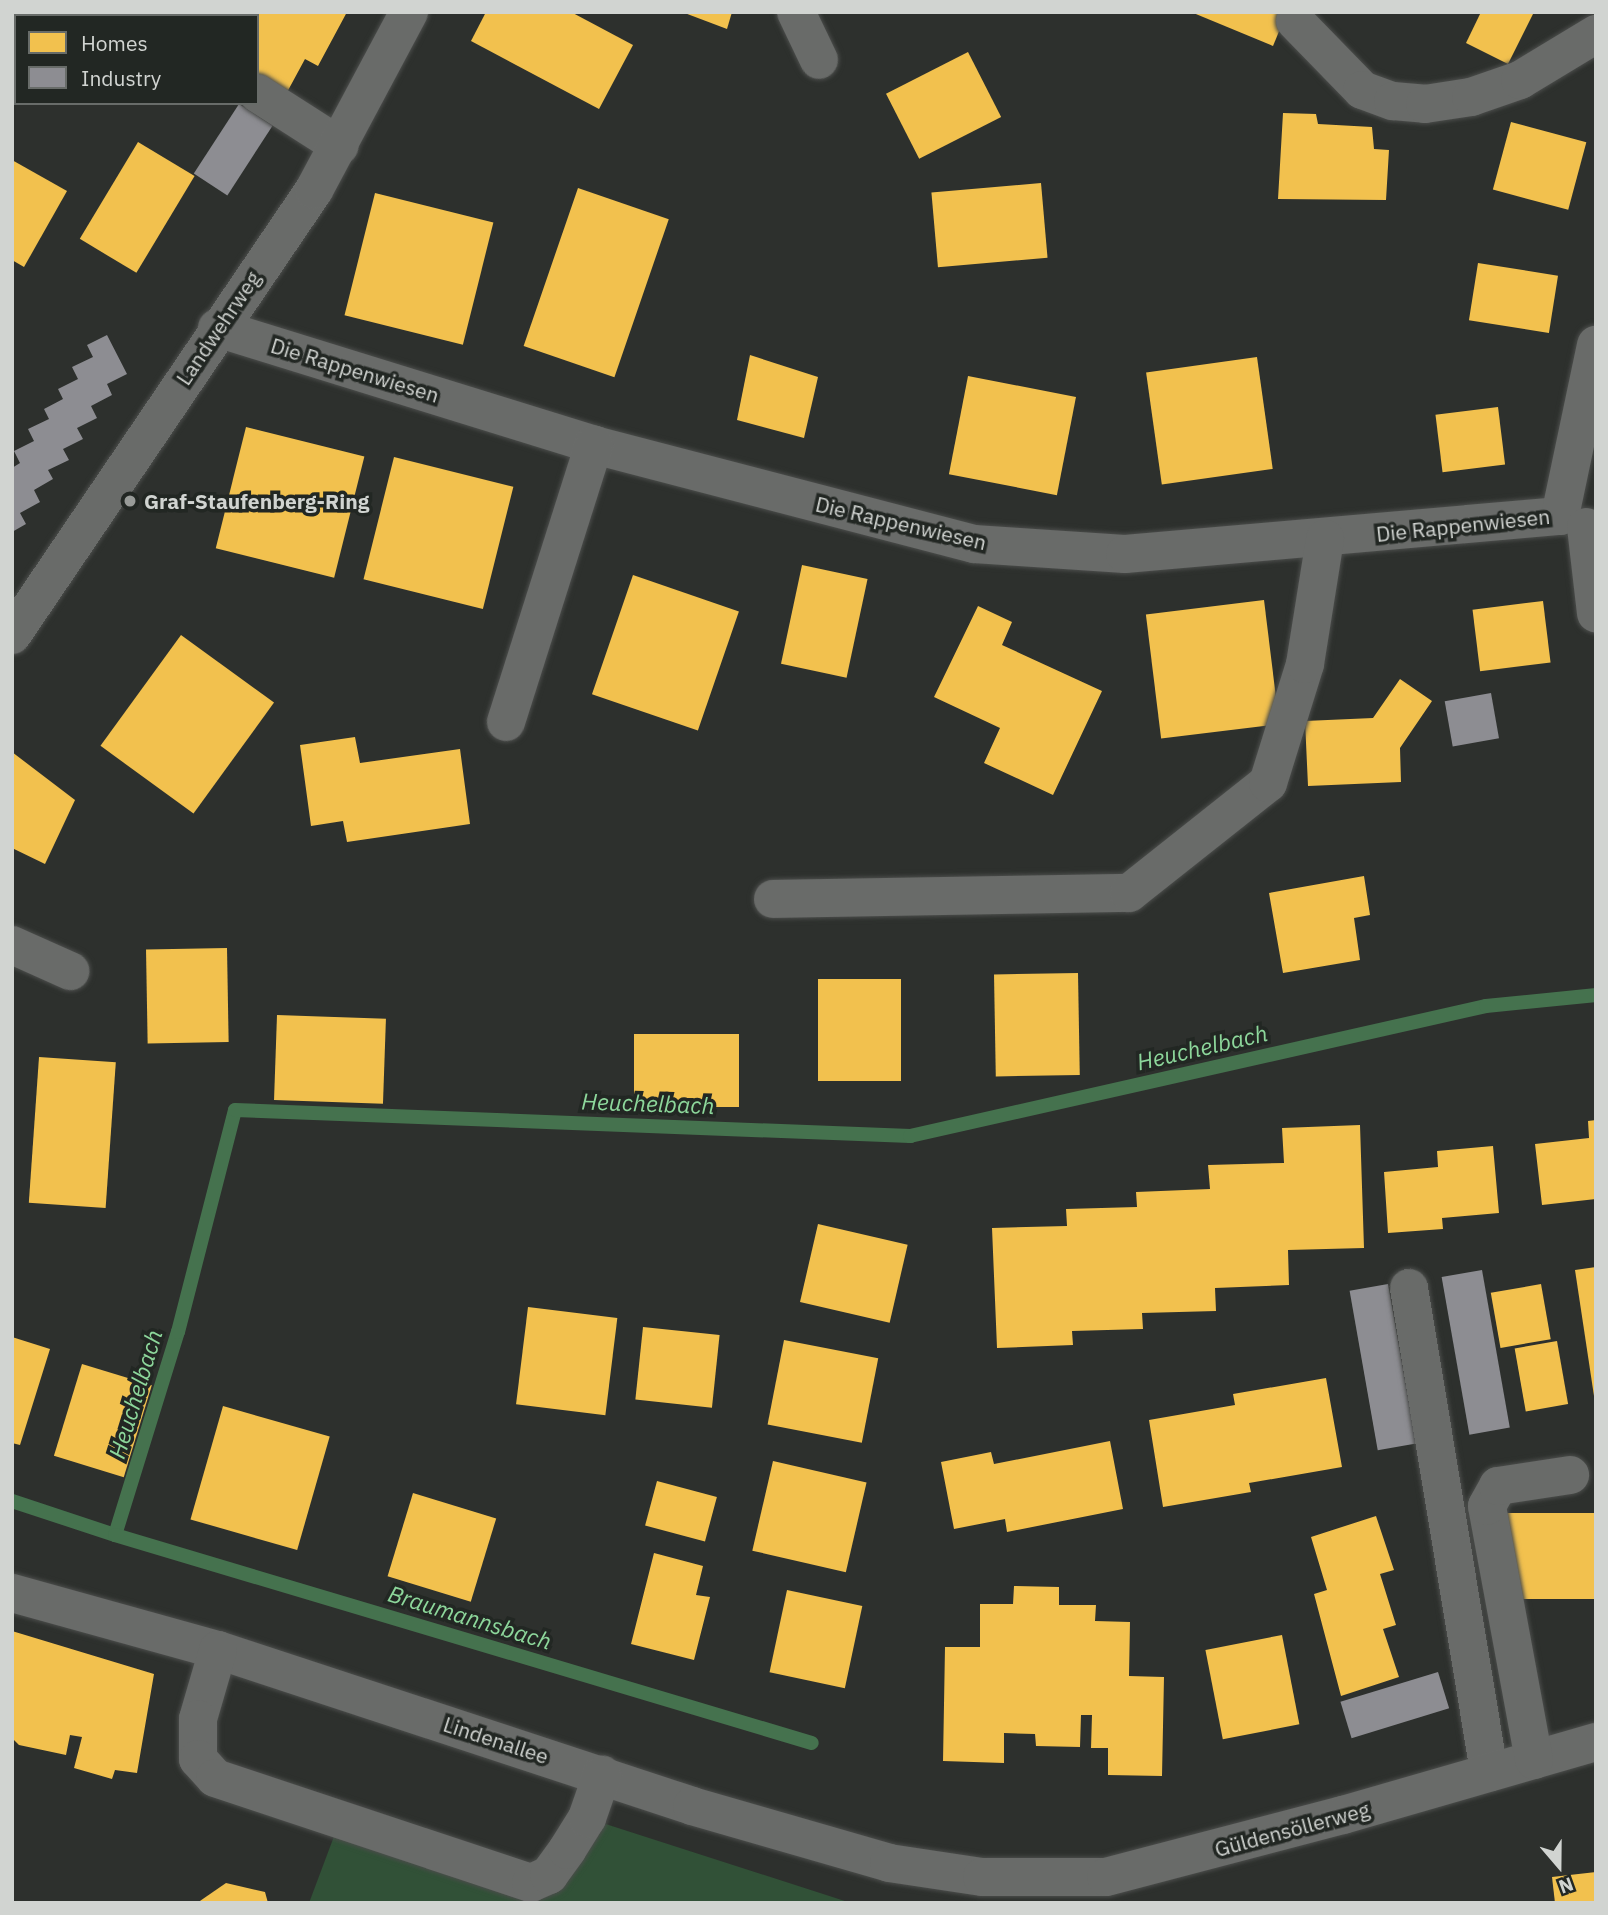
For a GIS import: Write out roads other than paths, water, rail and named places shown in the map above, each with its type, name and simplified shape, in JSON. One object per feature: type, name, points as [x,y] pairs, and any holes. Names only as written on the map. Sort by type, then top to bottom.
[{"type":"street","name":"Landwehrweg","points":[[12,635],[340,146],[409,12]]},
{"type":"street","points":[[796,12],[819,60]]},
{"type":"street","points":[[1295,21],[1362,90],[1392,101],[1425,104],[1471,97],[1520,80],[1596,34]]},
{"type":"street","points":[[259,94],[340,146]]},
{"type":"street","name":"Die Rappenwiesen","points":[[217,328],[594,445],[974,544],[1125,554],[1580,523],[1596,345]]},
{"type":"street","points":[[506,722],[594,445]]},
{"type":"street","points":[[1580,523],[1596,613]]},
{"type":"street","points":[[773,899],[1129,893],[1268,783],[1305,664],[1325,539]]},
{"type":"street","points":[[12,945],[70,971]]},
{"type":"street","points":[[1409,1288],[1489,1772]]},
{"type":"street","points":[[1534,1760],[1488,1506],[1498,1486],[1570,1475]]},
{"type":"street","name":"Lindenallee","points":[[12,1592],[218,1650],[602,1775],[981,1890]]},
{"type":"street","points":[[218,1650],[198,1719],[198,1759],[215,1778],[531,1883],[549,1875],[567,1850],[587,1818],[602,1775]]},
{"type":"street","name":"Güldensöllerweg","points":[[981,1890],[1106,1877],[1596,1742]]},
{"type":"waterway","name":"Heuchelbach","points":[[12,1501],[115,1535],[178,1332],[235,1110],[910,1136],[1486,1006],[1596,995]]},
{"type":"waterway","name":"Braumannsbach","points":[[115,1535],[812,1743]]},
{"type":"place","name":"Graf-Staufenberg-Ring","points":[[130,501]]}]
